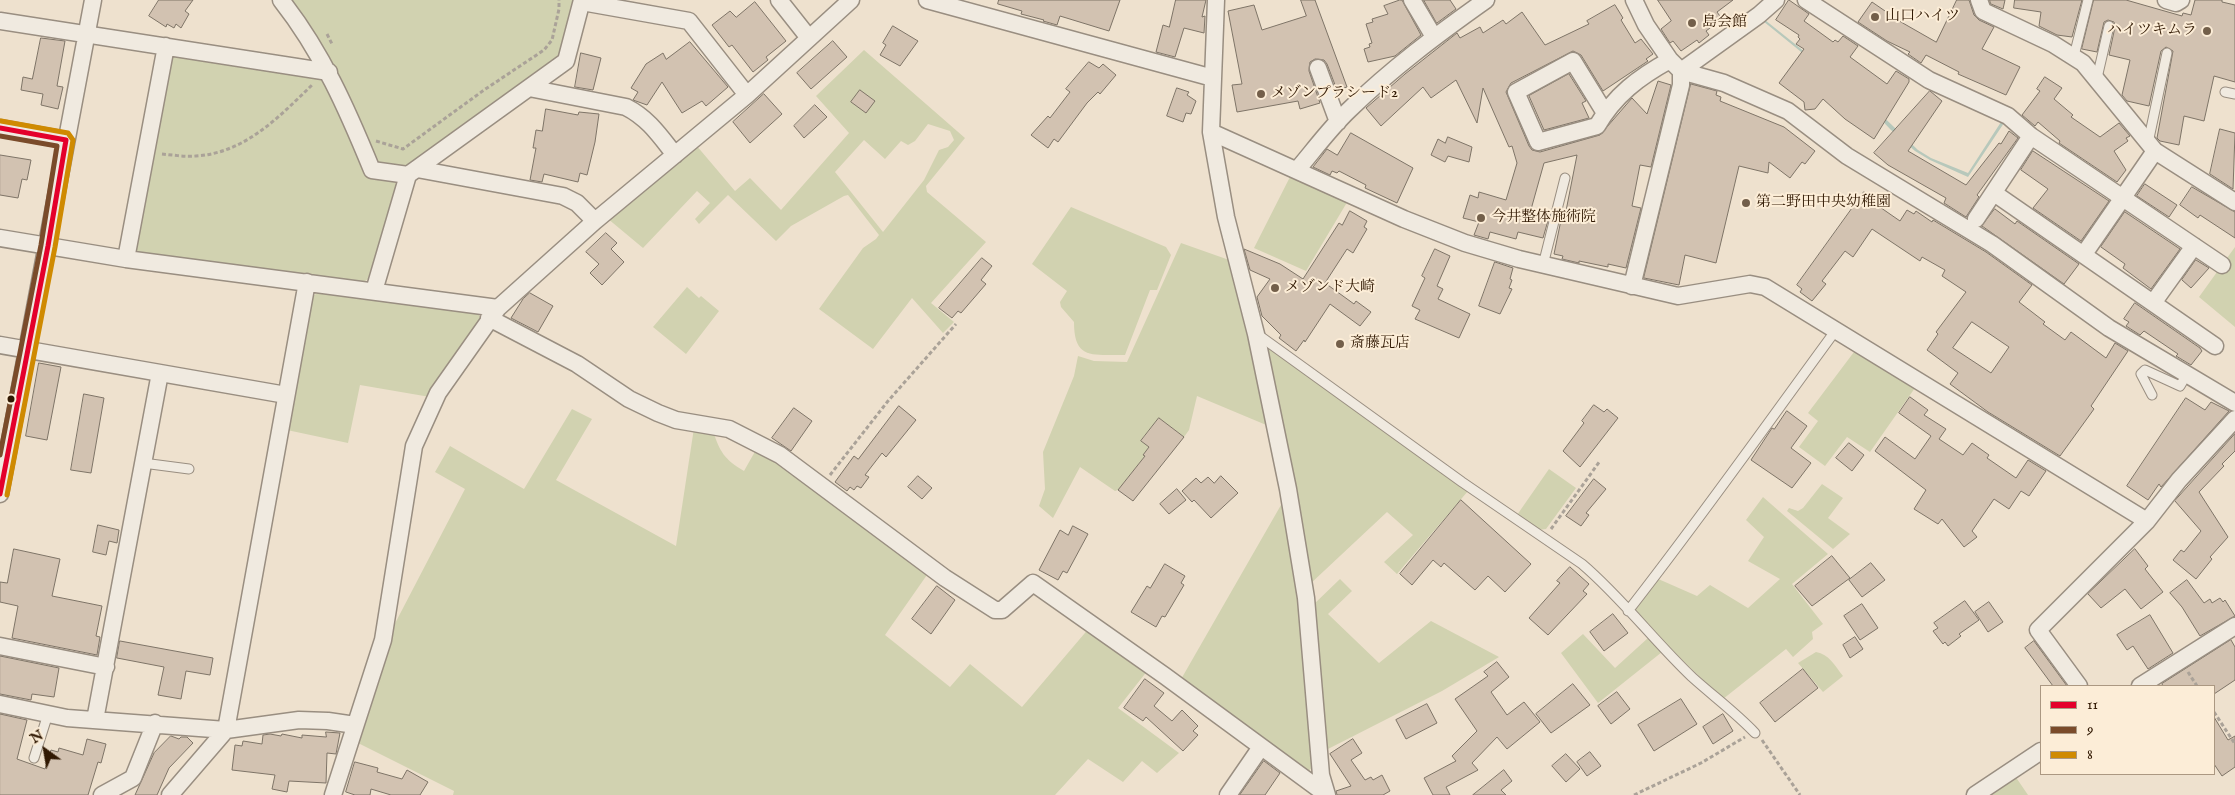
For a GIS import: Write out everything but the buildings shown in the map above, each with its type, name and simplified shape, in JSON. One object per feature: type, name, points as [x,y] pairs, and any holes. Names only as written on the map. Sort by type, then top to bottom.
[{"type":"street","points":[[0,494],[2,467],[48,246],[93,0]]},
{"type":"street","points":[[281,0],[302,27],[324,72],[347,108],[372,170],[413,172],[563,196],[577,203],[594,220]]},
{"type":"street","points":[[779,0],[810,38]]},
{"type":"street","points":[[333,795],[383,640],[414,446],[438,393],[494,313],[594,220],[747,95],[851,0]]},
{"type":"street","points":[[927,0],[956,4],[1213,78]]},
{"type":"street","points":[[1216,0],[1211,132],[1226,217],[1256,334],[1280,444],[1303,580],[1321,775],[1327,795]]},
{"type":"street","points":[[1412,0],[1434,37]]},
{"type":"street","points":[[1297,170],[1338,122],[1380,81],[1434,37],[1486,0]]},
{"type":"street","points":[[1632,286],[1681,85],[1675,65],[1646,25],[1634,0]]},
{"type":"street","points":[[1605,113],[1573,62],[1516,92],[1538,142],[1597,126],[1622,92],[1642,75],[1675,65],[1759,15],[1776,0]]},
{"type":"street","points":[[1806,0],[1929,80],[2008,116],[2031,136],[2222,265]]},
{"type":"street","points":[[1978,0],[1983,11],[2046,40],[2083,63],[2152,147],[2235,202]]},
{"type":"street","points":[[2166,0],[2176,3],[2181,0]]},
{"type":"street","points":[[374,291],[413,172],[566,61],[582,1],[689,21],[747,95]]},
{"type":"street","points":[[0,22],[86,36],[166,46],[324,72]]},
{"type":"street","points":[[126,259],[166,46]]},
{"type":"street","points":[[1675,65],[1724,83],[1788,111],[1847,156],[1992,244],[2109,328],[2235,403]]},
{"type":"street","points":[[1318,68],[1338,122]]},
{"type":"street","points":[[529,88],[626,108],[638,113],[652,125],[675,155]]},
{"type":"street","points":[[0,128],[66,140]]},
{"type":"street","points":[[1211,132],[1404,219],[1465,243],[1543,265],[1678,296],[1750,284],[1764,287],[2147,521]]},
{"type":"street","points":[[1976,219],[2031,136]]},
{"type":"street","points":[[2084,254],[2152,147]]},
{"type":"street","points":[[1994,193],[2215,346]]},
{"type":"street","points":[[0,238],[126,259],[374,291],[494,313],[630,398],[658,413],[676,420],[729,429],[743,434],[780,455],[945,578],[995,610],[1002,610],[1033,583],[1165,676],[1327,795]]},
{"type":"street","points":[[2153,303],[2194,246]]},
{"type":"street","points":[[170,795],[226,730],[307,282]]},
{"type":"street","points":[[0,345],[286,395]]},
{"type":"street","points":[[96,720],[160,373]]},
{"type":"street","points":[[2078,685],[2038,630],[2147,521],[2179,480],[2235,419]]},
{"type":"street","points":[[2142,685],[2235,626]]},
{"type":"street","points":[[0,646],[106,667]]},
{"type":"street","points":[[0,704],[67,718],[155,723],[226,730],[299,720],[328,721],[355,725]]},
{"type":"street","points":[[102,795],[133,778],[155,723]]},
{"type":"street","points":[[1228,795],[1261,747]]},
{"type":"street","points":[[1975,795],[2040,752]]},
{"type":"lane","points":[[2074,56],[2088,0]]},
{"type":"lane","points":[[2097,78],[2109,26]]},
{"type":"lane","points":[[2152,147],[2168,54]]},
{"type":"lane","points":[[2225,92],[2235,94]]},
{"type":"lane","points":[[1543,265],[1565,178]]},
{"type":"lane","points":[[1628,611],[1678,547],[1836,330]]},
{"type":"lane","points":[[1256,334],[1593,574],[1693,677],[1726,703],[1755,733]]},
{"type":"lane","points":[[2152,395],[2141,374],[2145,370],[2180,386],[2187,374]]},
{"type":"lane","points":[[143,463],[189,469]]},
{"type":"lane","points":[[34,758],[48,714]]},
{"type":"path","points":[[373,132],[376,141],[404,149],[484,90],[544,50],[552,40],[559,9],[559,0]]},
{"type":"path","points":[[327,34],[335,49]]},
{"type":"path","points":[[146,153],[197,156],[236,147],[274,122],[324,72]]},
{"type":"path","points":[[822,485],[876,416],[956,324]]},
{"type":"path","points":[[1544,539],[1600,461]]},
{"type":"path","points":[[2215,714],[2235,744]]},
{"type":"path","points":[[1634,795],[1701,763],[1755,733],[1778,761],[1800,795]]},
{"type":"green space","points":[[288,0],[574,1],[559,57],[406,168],[379,166]]},
{"type":"green space","points":[[864,50],[965,138],[926,186],[927,192],[986,242],[931,303],[954,322],[943,333],[912,298],[873,349],[819,309],[863,248],[879,235],[848,195],[791,226],[776,241],[728,195],[699,224],[695,219],[710,203],[697,191],[643,248],[607,218],[696,145],[735,191],[750,178],[781,210],[849,133],[816,96]],"holes":[[[928,124],[950,131],[954,140],[948,147],[939,150],[924,180],[883,232],[835,172],[864,140],[885,159],[901,141],[908,145],[915,141]]]},
{"type":"green space","points":[[175,52],[324,77],[368,174],[392,179],[397,185],[368,279],[362,283],[137,253],[133,248],[169,57]]},
{"type":"green space","points":[[1292,173],[1349,199],[1306,271],[1254,248]]},
{"type":"green space","points":[[1071,207],[1166,247],[1171,255],[1157,290],[1150,290],[1125,355],[1095,354],[1088,353],[1082,349],[1077,343],[1074,322],[1061,307],[1060,302],[1067,291],[1032,264]]},
{"type":"green space","points":[[1181,243],[1232,261],[1271,427],[1197,396],[1189,430],[1184,437],[1159,418],[1141,440],[1149,447],[1143,455],[1145,456],[1118,490],[1115,491],[1080,467],[1053,518],[1039,506],[1045,489],[1043,452],[1074,376],[1078,356],[1094,361],[1127,362]]},
{"type":"green space","points":[[2235,247],[2235,327],[2199,297]]},
{"type":"green space","points":[[687,287],[699,298],[701,296],[719,311],[686,354],[653,327]]},
{"type":"green space","points":[[319,292],[478,313],[481,319],[430,397],[360,385],[348,443],[287,430],[313,296]]},
{"type":"green space","points":[[1267,347],[1468,491],[1397,574],[1384,562],[1413,535],[1387,512],[1309,585],[1265,348]]},
{"type":"green space","points":[[1857,348],[1917,385],[1870,452],[1847,437],[1825,466],[1799,447],[1818,421],[1808,413]]},
{"type":"green space","points":[[572,409],[592,419],[556,480],[676,546],[694,428],[713,431],[724,454],[732,463],[744,471],[757,448],[929,572],[885,635],[950,687],[970,664],[1022,707],[1090,627],[1148,670],[1118,708],[1179,753],[1157,773],[1142,761],[1123,782],[1088,759],[1055,795],[453,795],[454,791],[354,741],[389,635],[465,489],[435,472],[450,446],[524,489]]},
{"type":"green space","points":[[1549,469],[1576,488],[1546,529],[1538,530],[1517,515]]},
{"type":"green space","points":[[1822,484],[1843,498],[1828,518],[1850,534],[1833,549],[1787,511],[1789,508],[1798,511],[1803,508]]},
{"type":"green space","points":[[1763,497],[1828,554],[1792,584],[1823,624],[1812,632],[1813,639],[1793,657],[1786,649],[1723,699],[1635,615],[1635,606],[1656,578],[1697,596],[1710,585],[1748,608],[1780,579],[1748,561],[1764,537],[1746,520]]},
{"type":"green space","points":[[1281,505],[1287,515],[1298,588],[1314,765],[1308,772],[1180,681]]},
{"type":"green space","points":[[1340,579],[1352,591],[1328,614],[1379,663],[1431,621],[1499,657],[1442,691],[1324,751],[1312,606]]},
{"type":"green space","points":[[1583,634],[1615,668],[1648,638],[1662,652],[1598,703],[1561,653]]},
{"type":"green space","points":[[1816,652],[1825,655],[1843,676],[1823,692],[1798,663]]},
{"type":"green space","points":[[2013,773],[2028,795],[1981,795]]},
{"type":"shaded area","points":[[1765,20],[1870,104],[1918,150],[1931,158],[1968,173],[2001,122],[2004,123],[1968,177],[1915,151],[1869,107],[1763,21]]},
{"type":"transit line","name":"8","points":[[1,121],[68,133],[73,140],[55,247],[7,495]]},
{"type":"transit line","name":"11","points":[[0,128],[66,140]]},
{"type":"transit line","name":"9","points":[[0,136],[57,146],[41,245],[0,455]]},
{"type":"transit line","name":"11","points":[[0,494],[48,246],[66,140]]},
{"type":"place","name":"山口ハイツ","points":[[1875,17]]},
{"type":"place","name":"島会館","points":[[1692,23]]},
{"type":"place","name":"ハイツキムラ","points":[[2207,31]]},
{"type":"place","name":"メゾンプラシード2","points":[[1261,94]]},
{"type":"place","name":"第二野田中央幼稚園","points":[[1746,203]]},
{"type":"place","name":"今井整体施術院","points":[[1481,218]]},
{"type":"place","name":"メゾンド大崎","points":[[1275,288]]},
{"type":"place","name":"斎藤瓦店","points":[[1340,344]]}]
